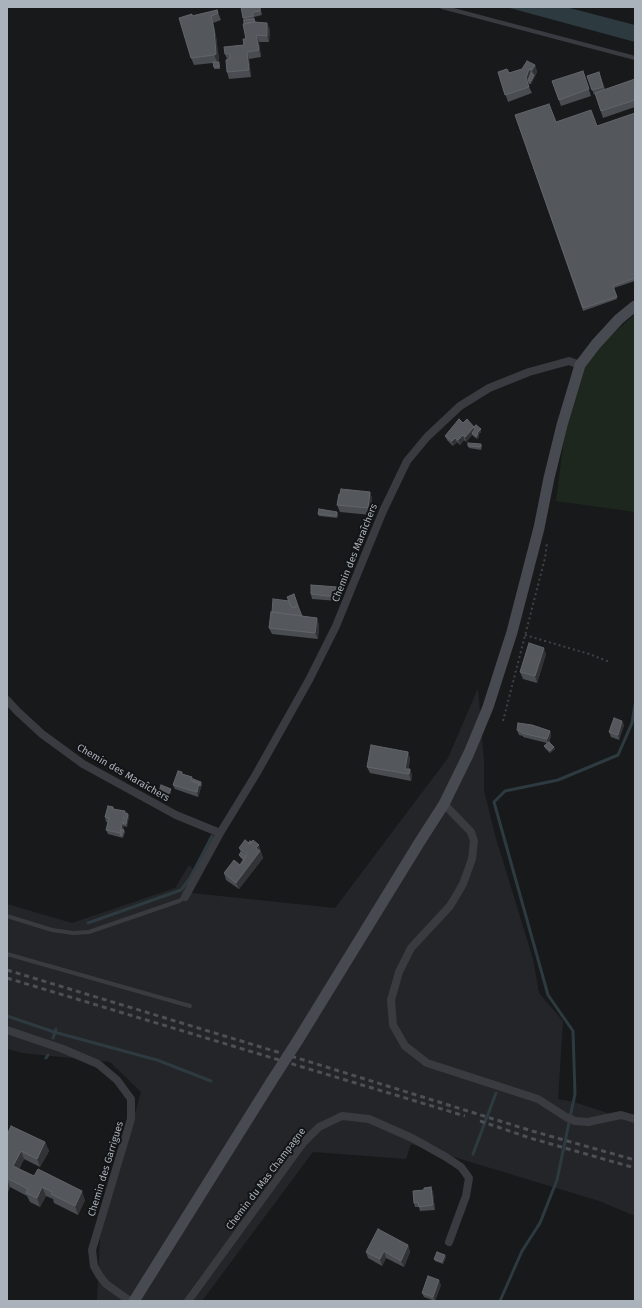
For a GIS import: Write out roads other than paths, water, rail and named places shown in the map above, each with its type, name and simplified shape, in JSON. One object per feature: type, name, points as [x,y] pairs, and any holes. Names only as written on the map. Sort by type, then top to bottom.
[{"type":"street","points":[[134,1301],[444,804],[469,753],[488,707],[512,632],[539,528],[562,425],[580,365],[596,344],[619,319],[635,306]]},
{"type":"street","name":"Chemin des Maraîchers","points":[[185,897],[220,833],[263,762],[309,680],[336,626],[383,511],[407,461],[427,437],[460,406],[489,388],[529,372],[569,361],[580,365]]},
{"type":"street","name":"Chemin des Maraîchers","points":[[7,700],[17,712],[42,734],[83,764],[176,815],[220,833]]},
{"type":"street","points":[[444,804],[471,832],[474,841],[472,859],[463,884],[450,906],[411,948],[399,972],[391,1000],[394,1026],[406,1046],[427,1063],[538,1099],[575,1121],[588,1122],[621,1115],[635,1119]]},
{"type":"street","name":"Chemin des Garrigues","points":[[7,1030],[98,1064],[117,1080],[131,1099],[131,1119],[92,1250],[94,1266],[99,1275],[106,1284],[130,1301]]},
{"type":"street","name":"Chemin du Mas Champagne","points":[[188,1301],[303,1143],[319,1127],[342,1116],[369,1119],[412,1138],[461,1167],[469,1178],[466,1196],[449,1242]]},
{"type":"lane","points":[[442,7],[635,58]]},
{"type":"lane","points":[[7,916],[52,930],[74,933],[89,932],[179,901],[185,897]]},
{"type":"lane","points":[[7,954],[190,1006]]},
{"type":"waterway","points":[[500,1301],[522,1251],[540,1223],[557,1180],[575,1094],[573,1031],[548,995],[494,802],[505,791],[558,780],[618,755],[632,723],[635,705]]},
{"type":"waterway","points":[[88,923],[181,890],[190,878],[212,836]]},
{"type":"waterway","points":[[7,1016],[54,1032],[157,1060],[211,1081]]},
{"type":"waterway","points":[[53,1038],[56,1029]]},
{"type":"waterway","points":[[473,1154],[496,1093]]},
{"type":"railway","points":[[7,970],[532,1131],[635,1160]]},
{"type":"railway","points":[[7,978],[465,1116]]},
{"type":"railway","points":[[480,1121],[530,1138],[635,1168]]}]
